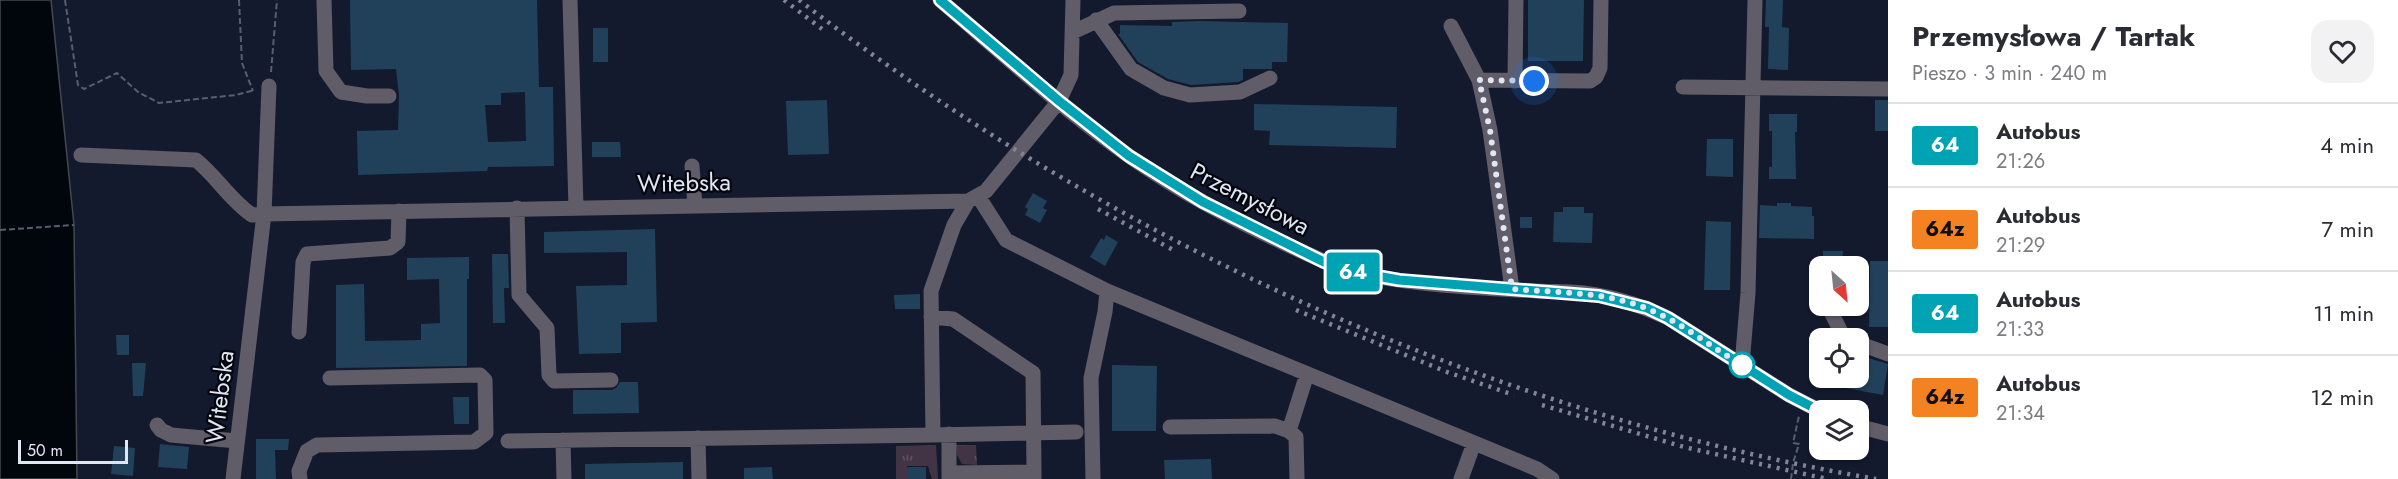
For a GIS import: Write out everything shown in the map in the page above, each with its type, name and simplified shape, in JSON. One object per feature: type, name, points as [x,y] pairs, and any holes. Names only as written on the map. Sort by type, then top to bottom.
[{"type":"street","points":[[324,0],[326,71],[341,92],[367,96],[389,96]]},
{"type":"street","points":[[570,0],[576,207]]},
{"type":"street","name":"Przemysłowa","points":[[940,0],[1059,101],[1129,156],[1167,181],[1261,232],[1324,262],[1349,271],[1399,280],[1599,296],[1647,308],[1668,318],[1789,395],[1809,405]]},
{"type":"street","points":[[933,435],[931,291],[934,278],[954,225],[973,198],[986,191],[1059,101],[1071,75],[1073,0]]},
{"type":"street","points":[[1515,81],[1516,0]]},
{"type":"street","points":[[1479,80],[1590,81],[1596,77],[1600,68],[1601,0]]},
{"type":"street","points":[[1742,365],[1749,293],[1755,0]]},
{"type":"street","points":[[1072,32],[1114,13],[1239,11]]},
{"type":"street","points":[[1096,20],[1131,69],[1164,88],[1190,94],[1240,92],[1270,78]]},
{"type":"street","points":[[1451,26],[1479,80],[1490,130],[1512,289]]},
{"type":"street","name":"Witebska","points":[[233,479],[264,214],[269,86]]},
{"type":"street","points":[[1683,87],[1888,89]]},
{"type":"street","points":[[81,155],[196,160],[208,170],[237,205],[252,215],[264,214]]},
{"type":"street","points":[[692,166],[695,206]]},
{"type":"street","name":"Witebska","points":[[264,214],[973,198]]},
{"type":"street","points":[[973,198],[1006,240],[1107,291],[1537,469],[1552,479]]},
{"type":"street","points":[[518,208],[519,295],[547,328],[549,375],[554,381],[611,380]]},
{"type":"street","points":[[299,332],[303,262],[307,254],[390,248],[398,242],[399,211]]},
{"type":"street","points":[[1093,479],[1091,378],[1107,291]]},
{"type":"street","points":[[931,317],[953,319],[1033,373],[1034,475],[949,476],[949,434]]},
{"type":"street","points":[[1869,347],[1888,354]]},
{"type":"street","points":[[1289,431],[1307,374]]},
{"type":"street","points":[[300,479],[299,471],[307,451],[317,446],[474,442],[486,433],[485,380],[480,375],[330,378]]},
{"type":"street","points":[[157,425],[171,435],[237,441]]},
{"type":"street","points":[[1170,427],[1275,426],[1289,431],[1296,437],[1297,479]]},
{"type":"street","points":[[1869,429],[1888,434]]},
{"type":"street","points":[[508,441],[1076,432]]},
{"type":"street","points":[[698,438],[699,479]]},
{"type":"street","points":[[563,440],[564,479]]},
{"type":"street","points":[[1461,479],[1474,443]]},
{"type":"path","points":[[65,0],[78,85],[84,89],[117,73],[138,92],[159,103],[236,95],[269,86],[277,0]]},
{"type":"path","points":[[239,0],[242,63],[252,91]]},
{"type":"path","points":[[0,230],[74,225]]},
{"type":"path","points":[[1791,479],[1798,444],[1793,443],[1799,413]]},
{"type":"green space","points":[[936,445],[938,479],[932,479],[928,466],[907,466],[907,479],[896,479],[896,446]]},
{"type":"green space","points":[[956,445],[976,445],[977,465],[962,464],[957,455]]},
{"type":"shaded area","points":[[0,0],[51,0],[74,225],[77,479],[0,479]]},
{"type":"building","points":[[350,0],[537,0],[539,87],[553,87],[554,166],[488,167],[487,171],[358,175],[357,131],[398,130],[399,95],[396,69],[351,70]],"holes":[[[525,92],[526,141],[488,142],[485,105],[501,105],[501,93]]]},
{"type":"building","points":[[1528,0],[1584,0],[1583,61],[1528,61]]},
{"type":"building","points":[[1766,0],[1783,0],[1782,27],[1789,28],[1788,70],[1768,69],[1769,27],[1765,27]]},
{"type":"building","points":[[1172,22],[1288,23],[1287,62],[1272,62],[1272,69],[1243,69],[1243,80],[1238,82],[1191,85],[1168,79],[1138,62],[1118,34],[1120,34],[1120,25],[1172,26]]},
{"type":"building","points":[[593,28],[608,28],[608,62],[593,62]]},
{"type":"building","points":[[827,100],[829,154],[788,155],[786,101]]},
{"type":"building","points":[[1875,100],[1888,100],[1888,131],[1875,131]]},
{"type":"building","points":[[1254,104],[1397,107],[1396,148],[1269,145],[1270,131],[1254,130]]},
{"type":"building","points":[[1769,114],[1797,114],[1796,179],[1769,179],[1769,167],[1772,167],[1772,131],[1769,131]]},
{"type":"building","points":[[1707,139],[1733,139],[1733,177],[1706,176]]},
{"type":"building","points":[[592,142],[620,142],[621,157],[592,157]]},
{"type":"building","points":[[1033,193],[1047,201],[1043,208],[1047,210],[1040,223],[1025,215],[1028,209],[1025,207]]},
{"type":"building","points":[[1777,203],[1812,207],[1814,239],[1759,238],[1760,205],[1777,206]]},
{"type":"building","points":[[1563,207],[1584,207],[1584,213],[1593,213],[1592,243],[1553,242],[1554,212],[1563,212]]},
{"type":"building","points":[[1520,217],[1532,217],[1532,228],[1520,228]]},
{"type":"building","points":[[1706,221],[1731,222],[1730,290],[1704,290]]},
{"type":"building","points":[[655,229],[657,322],[621,323],[621,353],[579,354],[576,286],[627,285],[627,252],[544,253],[544,232]]},
{"type":"building","points":[[1106,235],[1118,242],[1105,266],[1090,257],[1101,238],[1104,240]]},
{"type":"building","points":[[1823,251],[1843,251],[1843,256],[1823,256]]},
{"type":"building","points":[[492,254],[508,254],[509,288],[504,288],[505,323],[493,323]]},
{"type":"building","points":[[469,257],[467,366],[336,368],[336,285],[364,284],[365,341],[421,340],[421,324],[440,323],[439,279],[407,280],[407,258]]},
{"type":"building","points":[[1870,261],[1888,261],[1888,327],[1869,327]]},
{"type":"building","points":[[920,294],[920,309],[895,309],[894,295]]},
{"type":"building","points":[[116,335],[129,335],[129,355],[117,355]]},
{"type":"building","points":[[1869,358],[1888,364],[1883,395],[1845,388],[1869,388]]},
{"type":"building","points":[[132,363],[146,363],[143,396],[133,396]]},
{"type":"building","points":[[1112,365],[1157,366],[1156,431],[1112,431]]},
{"type":"building","points":[[620,382],[638,382],[639,413],[573,414],[573,390],[612,390]]},
{"type":"building","points":[[453,397],[469,397],[469,424],[454,424]]},
{"type":"building","points":[[256,439],[289,439],[288,450],[275,450],[276,479],[256,479]]},
{"type":"building","points":[[160,444],[189,447],[187,469],[158,467]]},
{"type":"building","points":[[114,446],[135,448],[133,476],[111,474]]},
{"type":"building","points":[[1211,459],[1212,479],[1165,479],[1164,460]]},
{"type":"building","points":[[683,462],[683,479],[585,479],[585,464]]},
{"type":"building","points":[[772,467],[773,479],[744,479],[744,468]]},
{"type":"building","points":[[907,467],[926,467],[926,479],[907,479]]},
{"type":"railway","points":[[784,0],[822,29]]},
{"type":"railway","points":[[799,0],[919,87],[1045,168],[1175,240],[1309,305],[1446,362],[1587,410],[1730,449],[1876,479]]},
{"type":"railway","points":[[1098,209],[1177,252]]},
{"type":"railway","points":[[1296,310],[1447,372],[1514,395]]},
{"type":"railway","points":[[1542,405],[1684,447],[1827,479]]},
{"type":"bus line","name":"64","points":[[940,0],[1059,101],[1129,156],[1203,202],[1324,262],[1349,271],[1399,280],[1573,292],[1624,301],[1668,318],[1809,405]]},
{"type":"route","points":[[1534,81],[1479,80],[1490,130],[1512,289],[1573,292],[1624,301],[1647,308],[1668,318],[1742,365]]}]
